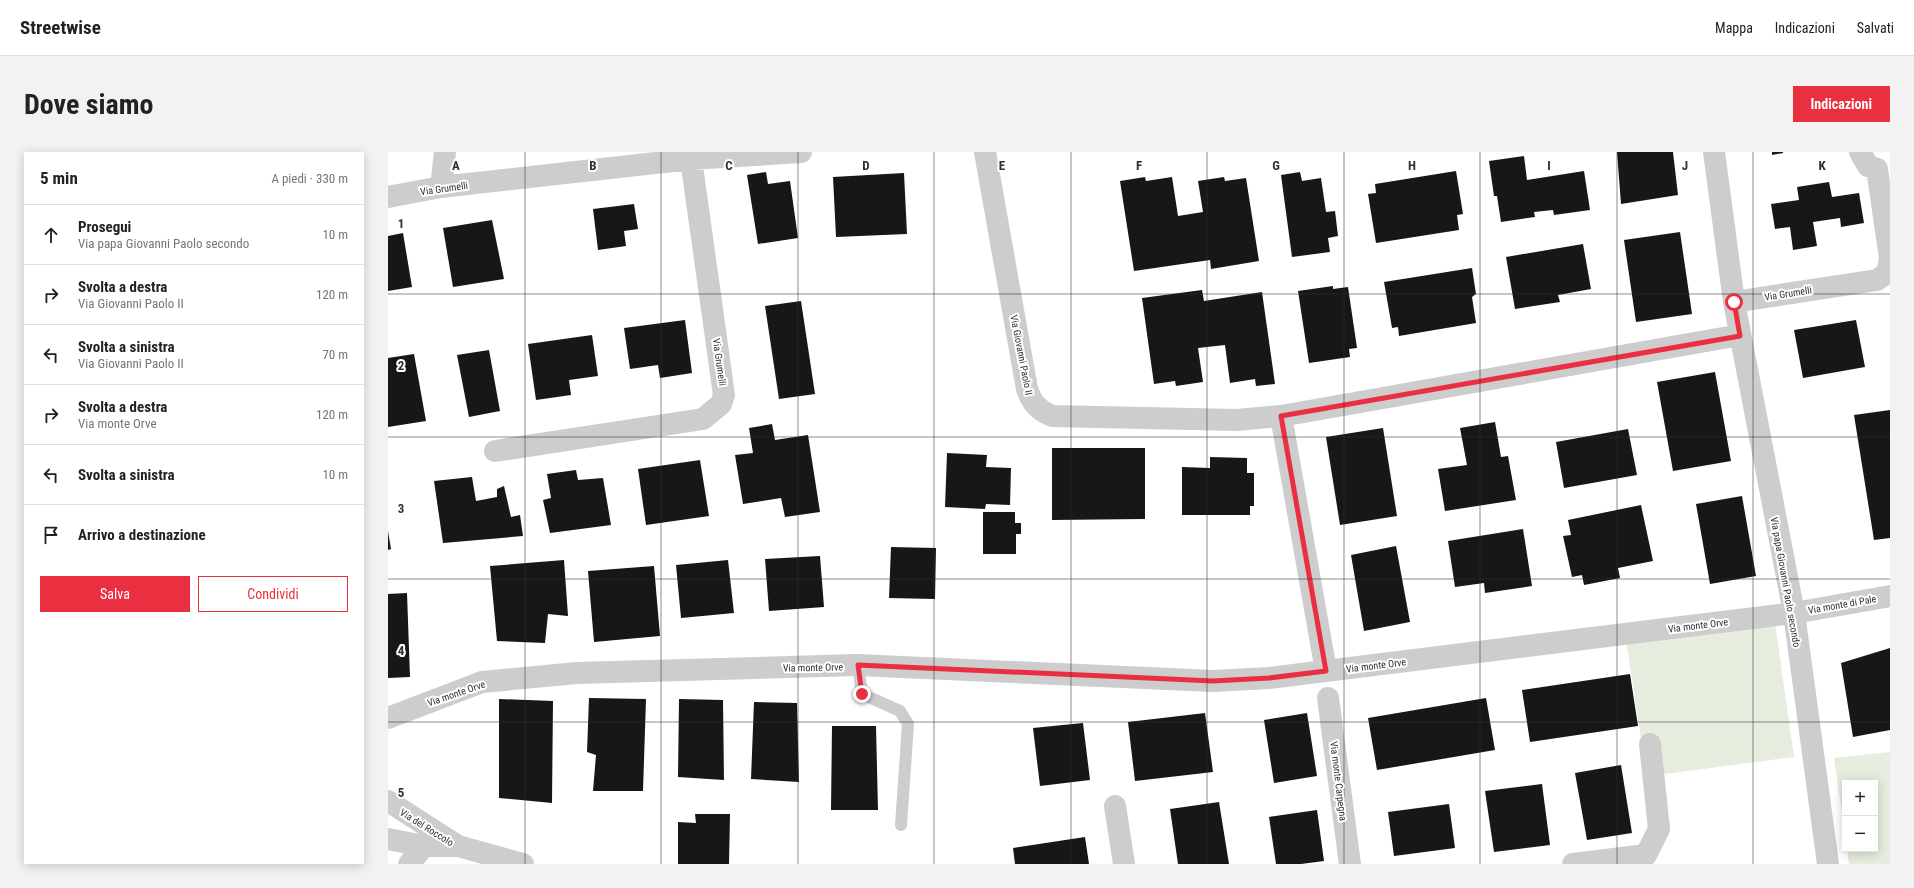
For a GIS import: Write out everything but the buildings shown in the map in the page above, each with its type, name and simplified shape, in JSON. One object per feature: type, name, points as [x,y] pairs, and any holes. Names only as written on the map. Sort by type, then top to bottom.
[{"type":"street","points":[[441,187],[445,152]]},
{"type":"street","name":"Via Grumelli","points":[[388,197],[441,187],[691,159],[758,153],[800,152]]},
{"type":"street","name":"Via Giovanni Paolo II","points":[[984,152],[1027,389],[1032,403],[1042,412],[1052,416],[1237,420],[1281,416],[1740,336]]},
{"type":"street","points":[[1714,152],[1734,302]]},
{"type":"street","name":"Via Grumelli","points":[[1734,302],[1877,280],[1887,273],[1890,258],[1883,168],[1868,166],[1860,152]]},
{"type":"street","name":"Via Grumelli","points":[[495,451],[703,419],[721,404],[724,395],[691,159]]},
{"type":"street","name":"Via papa Giovanni Paolo secondo","points":[[1734,302],[1794,613],[1828,864]]},
{"type":"street","points":[[1281,416],[1326,671]]},
{"type":"street","name":"Via monte di Pale","points":[[1794,613],[1890,596]]},
{"type":"street","name":"Via monte Orve","points":[[388,718],[482,682],[577,673],[858,665],[1213,681],[1269,678],[1794,613]]},
{"type":"street","name":"Via monte Carpegna","points":[[1328,698],[1350,864]]},
{"type":"street","points":[[1573,864],[1646,854],[1659,829],[1650,744]]},
{"type":"street","name":"Via del Roccolo","points":[[390,803],[458,846]]},
{"type":"street","points":[[1115,806],[1124,864]]},
{"type":"street","name":"Via del Roccolo","points":[[388,839],[424,846],[458,846],[523,864]]},
{"type":"street","name":"Via del Roccolo","points":[[409,864],[424,846]]},
{"type":"lane","points":[[858,665],[862,694],[900,711],[908,724],[901,826]]},
{"type":"green space","points":[[1775,623],[1794,757],[1657,775],[1652,739],[1641,738],[1626,640]]},
{"type":"green space","points":[[1890,752],[1890,864],[1849,864],[1847,852],[1878,852],[1878,780],[1842,780],[1842,814],[1834,758]]},
{"type":"route","points":[[862,694],[858,665],[1213,681],[1269,678],[1326,671],[1281,416],[1740,336],[1734,302]]}]
